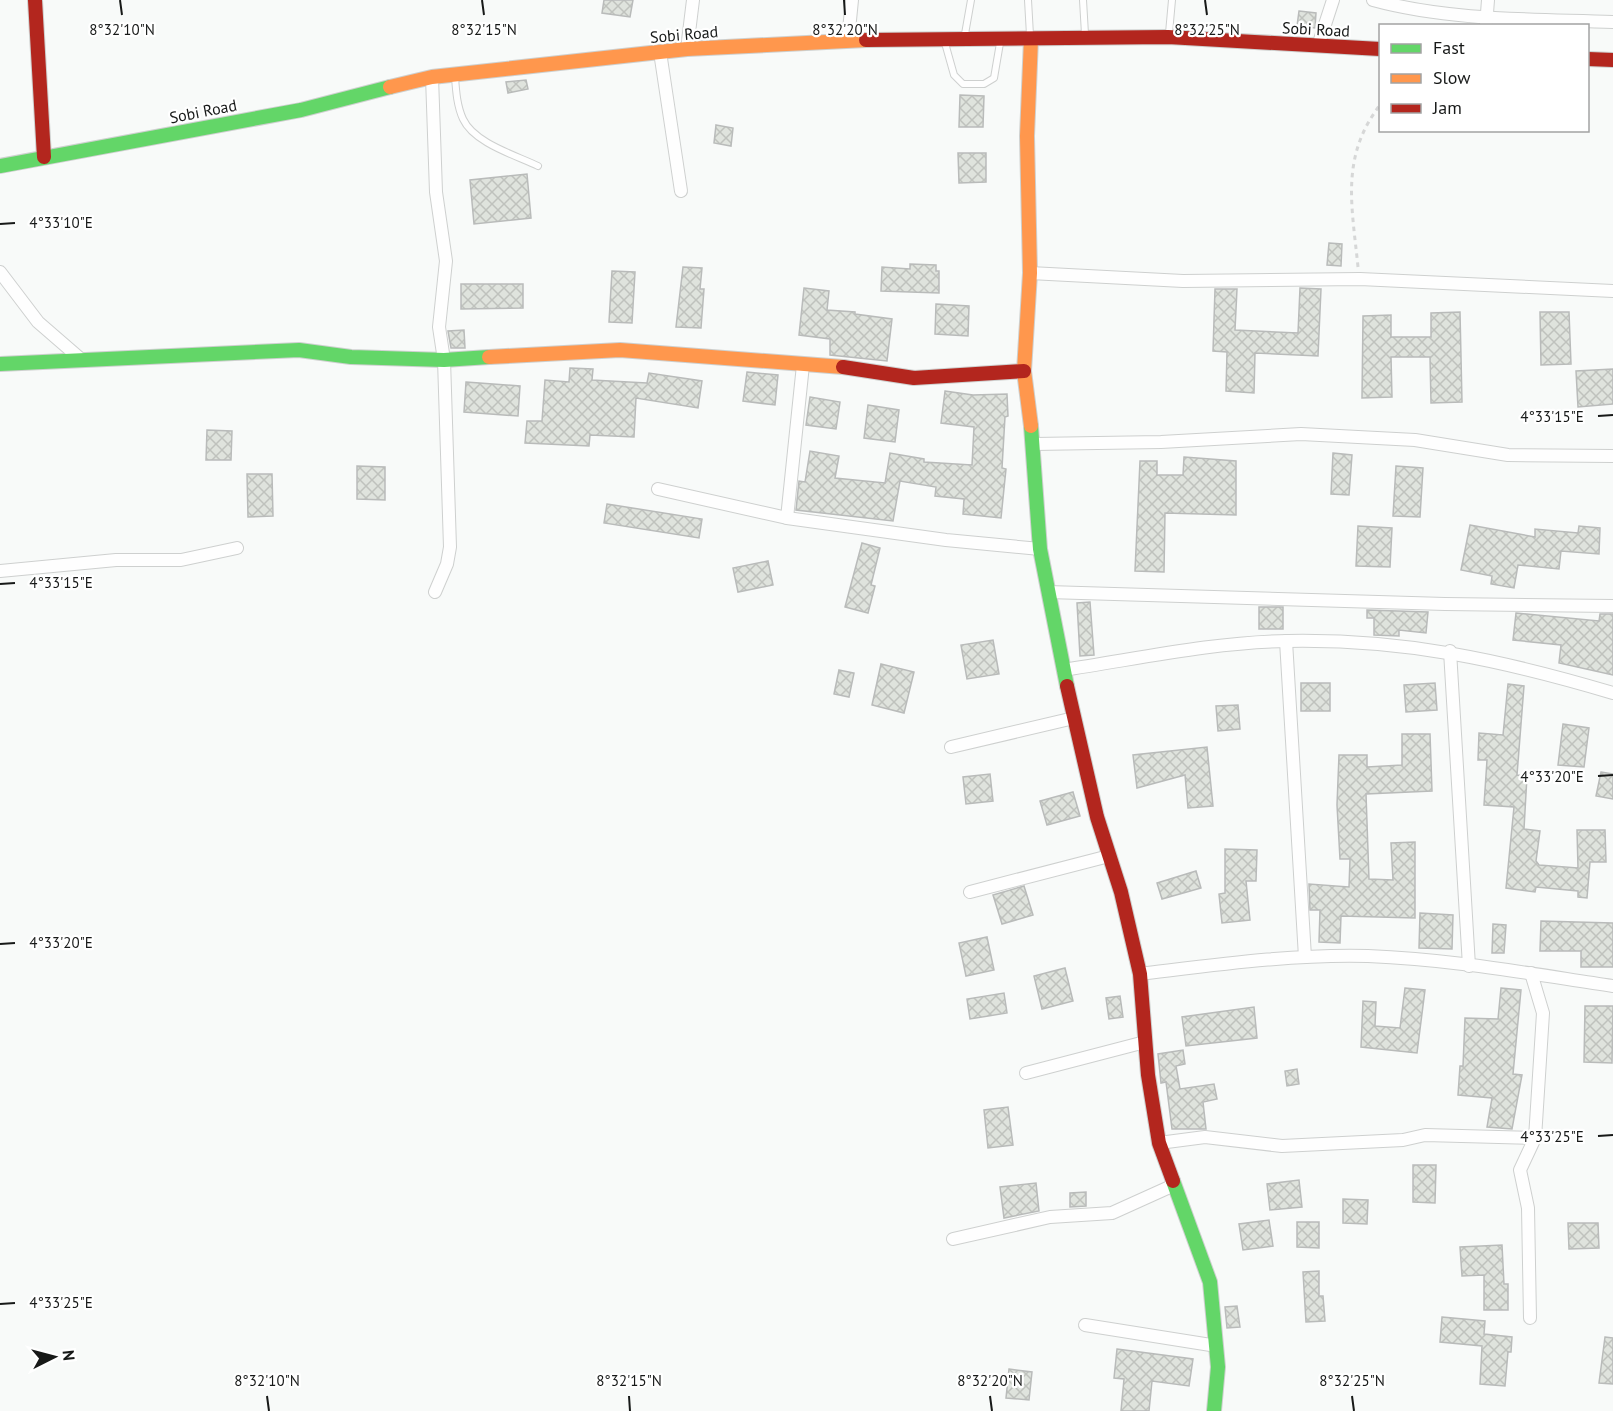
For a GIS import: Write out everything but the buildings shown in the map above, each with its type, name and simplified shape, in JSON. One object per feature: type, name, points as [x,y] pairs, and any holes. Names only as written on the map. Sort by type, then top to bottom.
[{"type":"main road","points":[[35,0],[44,157]]},
{"type":"main road","name":"Sobi Road","points":[[0,166],[301,110],[432,77],[687,49],[848,40],[1168,37],[1379,49]]},
{"type":"main road","points":[[1031,39],[1027,136],[1030,273],[1024,371],[1034,444],[1040,549],[1063,670],[1097,817],[1121,892],[1140,974],[1145,1042],[1160,1143],[1210,1282],[1216,1346],[1214,1411]]},
{"type":"main road","points":[[1589,59],[1613,60]]},
{"type":"main road","points":[[0,364],[299,350],[351,357],[444,360],[620,350],[866,369],[914,378],[1024,371]]},
{"type":"street","points":[[687,49],[693,0]]},
{"type":"street","points":[[848,40],[852,0]]},
{"type":"street","points":[[1318,46],[1333,0]]},
{"type":"street","points":[[1373,0],[1405,9],[1486,21],[1613,22]]},
{"type":"street","points":[[1486,21],[1488,0]]},
{"type":"street","points":[[660,52],[681,191]]},
{"type":"street","points":[[432,77],[436,192],[446,261],[439,327],[444,360],[450,547],[447,564],[435,592]]},
{"type":"street","points":[[0,273],[38,322],[83,361]]},
{"type":"street","points":[[1030,273],[1183,281],[1360,279],[1613,291]]},
{"type":"street","points":[[787,518],[803,365]]},
{"type":"street","points":[[1034,444],[1161,442],[1301,434],[1415,440],[1508,455],[1613,456]]},
{"type":"street","points":[[658,489],[787,518],[922,537],[1040,549]]},
{"type":"street","points":[[0,571],[116,560],[182,560],[237,548]]},
{"type":"street","points":[[1048,592],[1445,604],[1613,606]]},
{"type":"street","points":[[1063,670],[1235,645],[1286,641],[1366,642],[1450,651],[1536,670],[1613,693]]},
{"type":"street","points":[[1286,641],[1305,957]]},
{"type":"street","points":[[1450,651],[1469,966]]},
{"type":"street","points":[[951,747],[1074,718]]},
{"type":"street","points":[[970,892],[1109,856]]},
{"type":"street","points":[[1140,974],[1305,957],[1369,956],[1531,973],[1613,986]]},
{"type":"street","points":[[1530,1318],[1528,1208],[1520,1170],[1535,1138],[1544,1013],[1531,973]]},
{"type":"street","points":[[1026,1073],[1145,1042]]},
{"type":"street","points":[[1160,1143],[1205,1137],[1282,1146],[1403,1140],[1425,1135],[1535,1138]]},
{"type":"street","points":[[953,1239],[1050,1216],[1112,1213],[1174,1185]]},
{"type":"street","points":[[1085,1325],[1216,1346]]},
{"type":"lane","points":[[964,40],[971,0]]},
{"type":"lane","points":[[1028,0],[1031,39]]},
{"type":"lane","points":[[1083,0],[1085,38]]},
{"type":"lane","points":[[1168,37],[1172,0]]},
{"type":"lane","points":[[944,40],[954,75],[963,84],[984,84],[994,78],[1000,39]]},
{"type":"lane","points":[[454,74],[458,102],[464,121],[478,136],[538,166]]},
{"type":"path","points":[[1360,279],[1351,169],[1368,122],[1379,106]]},
{"type":"traffic: fast","points":[[0,166],[301,110],[390,87]]},
{"type":"traffic: fast","points":[[0,364],[299,350],[351,357],[444,360],[489,357]]},
{"type":"traffic: fast","points":[[1031,426],[1040,549],[1067,686]]},
{"type":"traffic: fast","points":[[1173,1181],[1210,1282],[1218,1367],[1214,1411]]},
{"type":"traffic: slow","points":[[1031,39],[1027,136],[1030,273],[1024,371],[1031,426]]},
{"type":"traffic: slow","points":[[390,87],[432,77],[687,49],[866,40]]},
{"type":"traffic: slow","points":[[489,357],[620,350],[843,367]]},
{"type":"traffic: jam","points":[[35,0],[44,157]]},
{"type":"traffic: jam","points":[[866,40],[1168,37],[1379,49]]},
{"type":"traffic: jam","points":[[1589,59],[1613,60]]},
{"type":"traffic: jam","points":[[843,367],[914,378],[1024,371]]},
{"type":"traffic: jam","points":[[1067,686],[1097,817],[1121,892],[1140,974],[1148,1075],[1159,1143],[1173,1181]]}]
